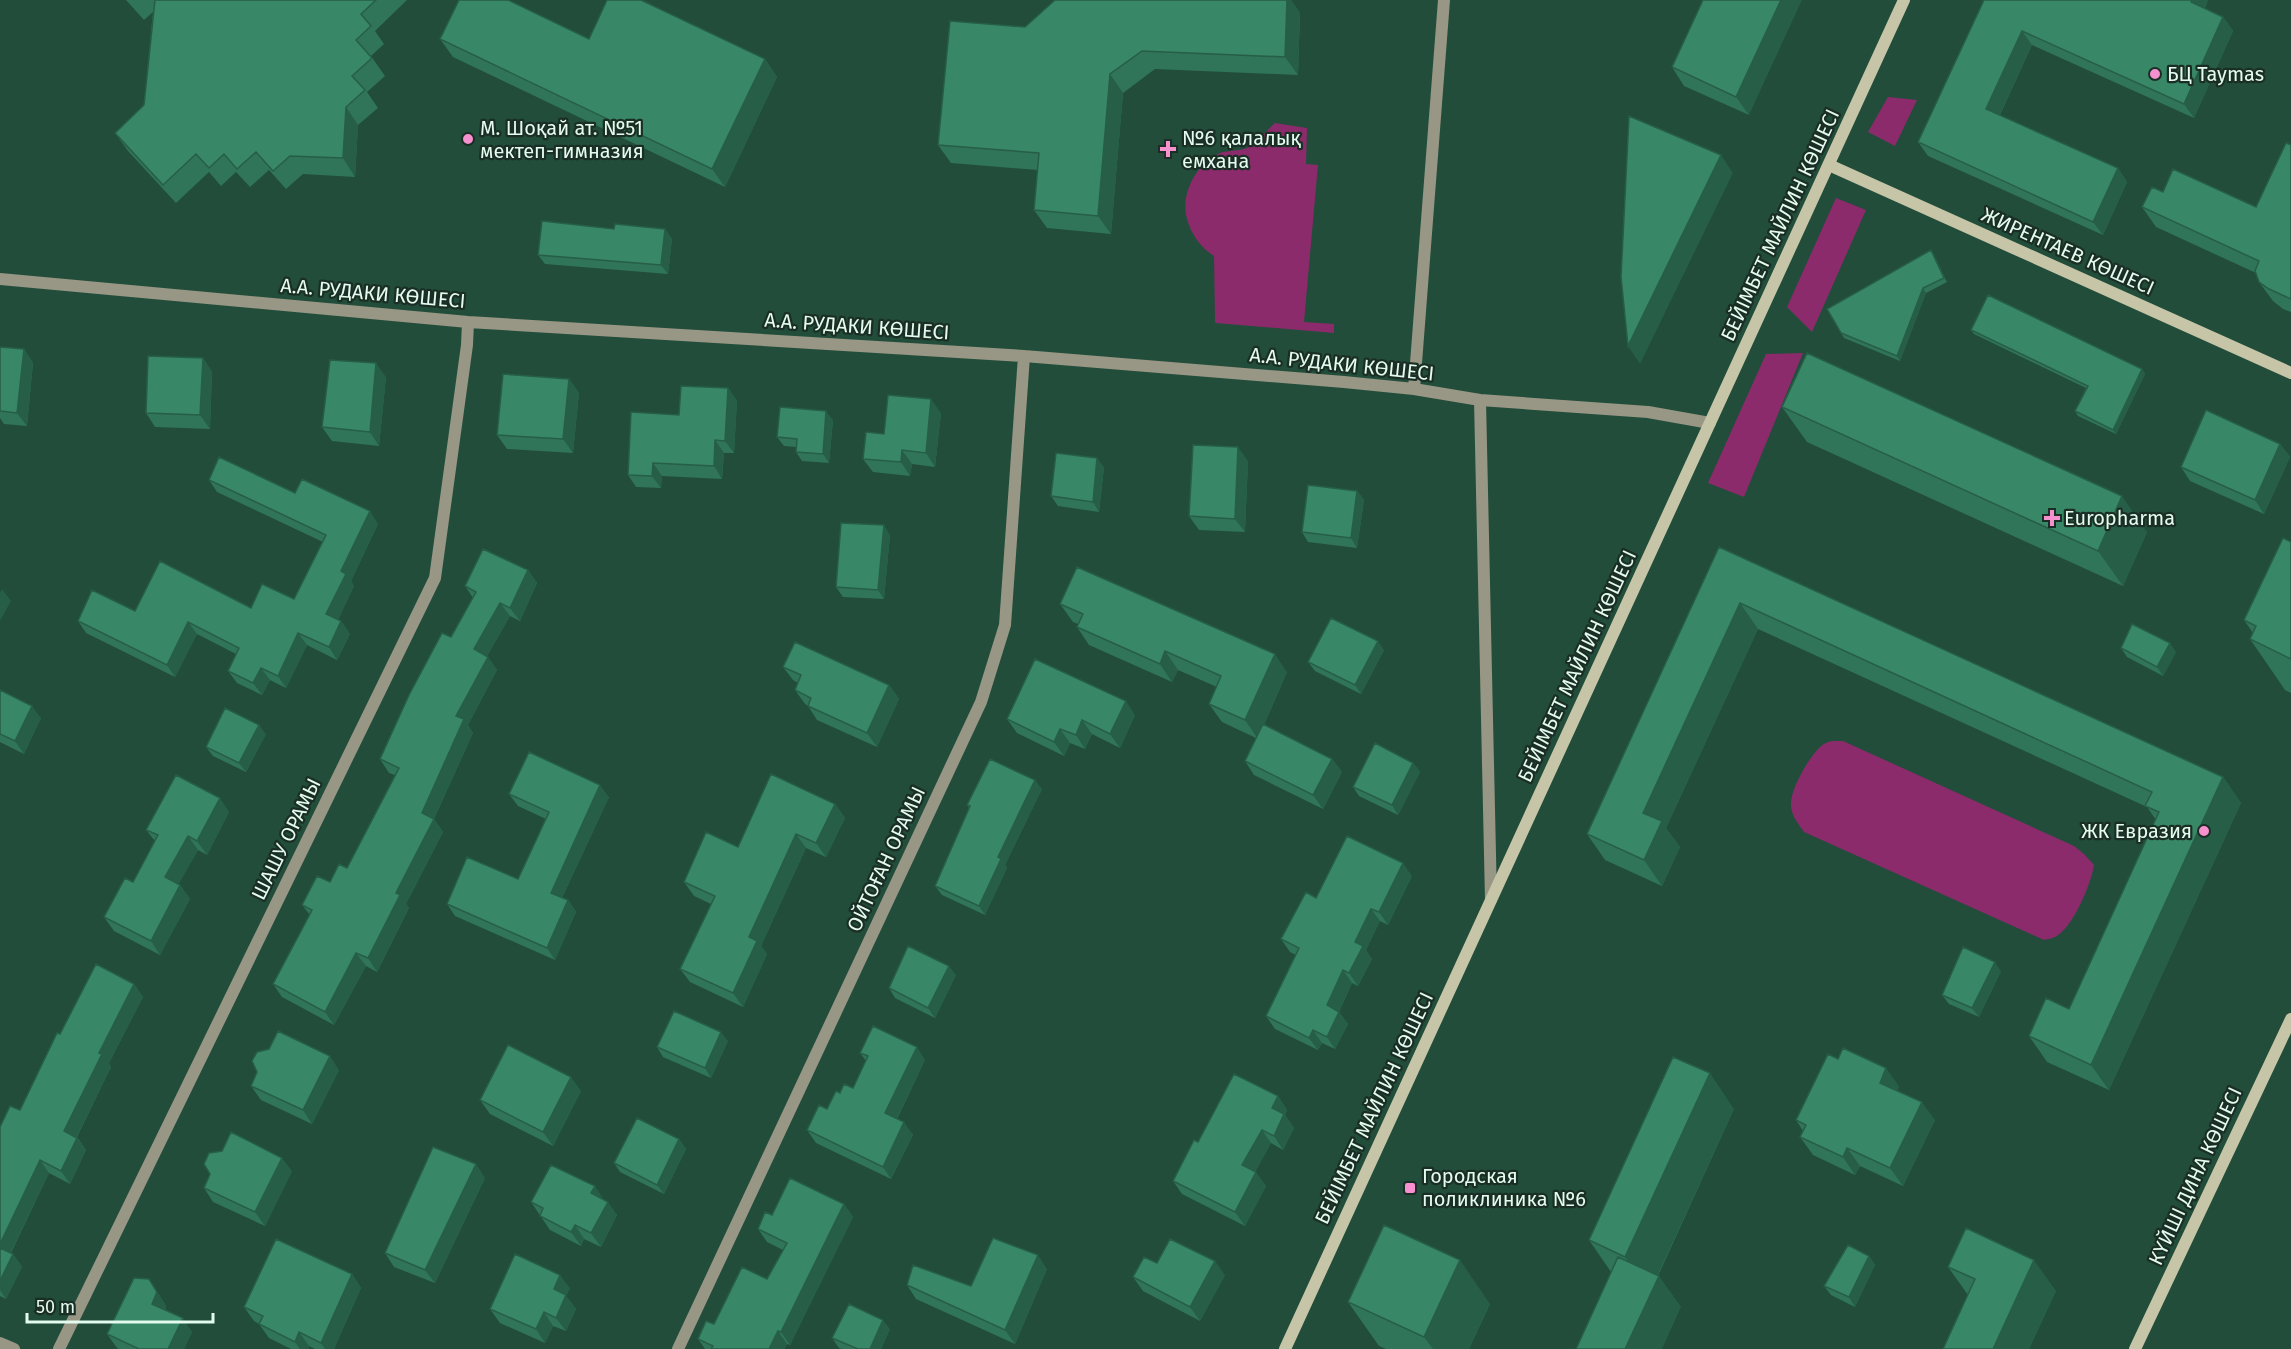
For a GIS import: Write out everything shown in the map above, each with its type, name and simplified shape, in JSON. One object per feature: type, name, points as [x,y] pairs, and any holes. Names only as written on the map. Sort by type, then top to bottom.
[{"type":"street","points":[[1414,389],[1444,0]]},
{"type":"street","name":"БЕЙІМБЕТ МАЙЛИН КӨШЕСІ","points":[[1285,1349],[1904,0]]},
{"type":"street","name":"ЖИРЕНТАЕВ КӨШЕСІ","points":[[1829,165],[2291,373]]},
{"type":"street","name":"А.А. РУДАКИ КӨШЕСІ","points":[[0,279],[468,322],[1024,357],[1414,389],[1480,400],[1648,412],[1710,423]]},
{"type":"street","name":"ШАШУ ОРАМЫ","points":[[59,1349],[435,578],[467,345],[468,322]]},
{"type":"street","name":"ОЙТОҒАН ОРАМЫ","points":[[678,1349],[981,702],[1005,625],[1024,357]]},
{"type":"street","points":[[1480,400],[1491,900]]},
{"type":"street","name":"КҮЙШІ ДИНА КӨШЕСІ","points":[[2135,1349],[2291,1019]]},
{"type":"street","points":[[0,1342],[14,1349]]},
{"type":"shaded area","points":[[1888,97],[1917,100],[1895,146],[1868,132]]},
{"type":"shaded area","points":[[1275,123],[1307,128],[1306,164],[1318,165],[1304,322],[1334,324],[1334,333],[1215,323],[1214,256],[1201,245],[1189,225],[1185,209],[1188,190],[1197,172],[1211,158],[1223,152],[1247,148]]},
{"type":"shaded area","points":[[1836,198],[1866,210],[1812,332],[1787,307]]},
{"type":"shaded area","points":[[1803,353],[1744,497],[1708,483],[1766,354]]},
{"type":"shaded area","points":[[1843,741],[2074,846],[2084,854],[2094,865],[2081,903],[2070,923],[2056,937],[2044,940],[1804,832],[1792,810],[1793,791],[1807,763],[1819,748],[1829,742]]},
{"type":"building","points":[[155,0],[376,0],[361,14],[371,26],[356,40],[372,58],[352,76],[365,90],[346,107],[343,158],[290,156],[273,171],[256,152],[237,169],[224,154],[209,168],[196,154],[163,185],[115,133],[144,105]]},
{"type":"building","points":[[459,0],[508,0],[589,39],[607,0],[641,0],[765,59],[712,169],[440,39]]},
{"type":"building","points":[[1055,0],[1287,0],[1285,57],[1142,51],[1110,74],[1098,216],[1034,210],[1039,153],[938,145],[950,21],[1025,27]]},
{"type":"building","points":[[1703,0],[1781,0],[1736,97],[1672,67]]},
{"type":"building","points":[[1984,0],[2192,0],[2191,2],[2223,17],[2184,104],[2022,31],[1986,109],[2118,168],[2093,222],[1918,142]]},
{"type":"building","points":[[1629,116],[1721,155],[1628,346],[1621,277]]},
{"type":"building","points":[[2286,143],[2291,145],[2291,299],[2259,282],[2255,271],[2259,261],[2142,207],[2152,187],[2163,192],[2173,169],[2256,207]]},
{"type":"building","points":[[542,221],[614,229],[615,224],[665,229],[661,265],[538,255]]},
{"type":"building","points":[[1931,250],[1944,278],[1923,288],[1897,356],[1841,333],[1827,309]]},
{"type":"building","points":[[1988,295],[2142,369],[2113,430],[2075,411],[2088,386],[1971,330]]},
{"type":"building","points":[[0,347],[24,349],[17,413],[0,411]]},
{"type":"building","points":[[1807,353],[2122,496],[2098,551],[1782,407]]},
{"type":"building","points":[[148,356],[203,358],[200,415],[146,413]]},
{"type":"building","points":[[330,360],[376,363],[370,432],[322,427]]},
{"type":"building","points":[[503,374],[569,379],[563,439],[497,435]]},
{"type":"building","points":[[681,386],[728,388],[725,441],[715,440],[714,466],[653,463],[652,476],[628,475],[631,412],[679,415]]},
{"type":"building","points":[[888,395],[931,399],[926,453],[902,450],[901,462],[863,459],[866,432],[884,434]]},
{"type":"building","points":[[780,407],[826,411],[823,454],[796,452],[797,439],[777,437]]},
{"type":"building","points":[[2206,410],[2280,444],[2255,500],[2181,467]]},
{"type":"building","points":[[1193,445],[1238,447],[1235,519],[1189,516]]},
{"type":"building","points":[[1056,453],[1097,458],[1093,502],[1051,496]]},
{"type":"building","points":[[219,457],[295,493],[302,479],[370,511],[341,571],[346,574],[326,614],[341,621],[329,647],[298,633],[278,676],[261,668],[253,683],[228,671],[239,648],[188,622],[167,665],[78,621],[92,590],[135,611],[160,561],[251,608],[262,584],[294,599],[326,535],[209,480]]},
{"type":"building","points":[[1308,485],[1357,491],[1351,538],[1302,532]]},
{"type":"building","points":[[841,523],[884,525],[878,590],[836,587]]},
{"type":"building","points":[[2283,538],[2291,542],[2291,659],[2250,639],[2256,626],[2244,620]]},
{"type":"building","points":[[1719,547],[2223,777],[2091,1065],[2029,1036],[2046,998],[2069,1009],[2159,812],[2145,806],[2152,792],[1740,603],[1643,813],[1662,821],[1644,860],[1587,834]]},
{"type":"building","points":[[483,549],[528,570],[510,608],[500,603],[474,649],[488,657],[456,716],[464,719],[422,813],[434,819],[396,893],[400,895],[368,958],[356,953],[325,1012],[273,984],[312,910],[302,905],[317,876],[330,882],[339,864],[347,868],[399,768],[380,759],[409,695],[442,633],[451,637],[476,592],[465,586]]},
{"type":"building","points":[[1077,567],[1275,654],[1245,720],[1209,704],[1221,676],[1165,651],[1160,664],[1077,627],[1083,614],[1060,604]]},
{"type":"building","points":[[1331,618],[1378,641],[1355,685],[1308,662]]},
{"type":"building","points":[[2132,624],[2170,643],[2157,667],[2121,648]]},
{"type":"building","points":[[795,642],[889,685],[867,733],[808,706],[811,698],[795,690],[801,675],[783,667]]},
{"type":"building","points":[[1035,659],[1126,701],[1110,734],[1082,720],[1076,735],[1060,729],[1054,742],[1007,719]]},
{"type":"building","points":[[0,690],[32,706],[15,741],[0,734]]},
{"type":"building","points":[[225,708],[259,725],[239,763],[206,747]]},
{"type":"building","points":[[1263,724],[1332,759],[1313,795],[1245,761]]},
{"type":"building","points":[[1375,743],[1413,763],[1392,805],[1353,787]]},
{"type":"building","points":[[529,752],[600,785],[551,893],[568,900],[547,948],[447,904],[467,857],[518,879],[549,812],[509,794]]},
{"type":"building","points":[[990,759],[1035,780],[998,857],[1001,859],[979,906],[935,886],[970,806],[967,805]]},
{"type":"building","points":[[771,774],[835,804],[816,843],[796,834],[749,937],[757,941],[733,993],[680,969],[715,896],[684,882],[706,832],[738,847]]},
{"type":"building","points":[[176,775],[220,798],[197,841],[188,836],[165,877],[180,885],[151,941],[104,917],[125,878],[133,882],[158,835],[146,830]]},
{"type":"building","points":[[1347,836],[1403,863],[1379,912],[1371,909],[1355,942],[1363,946],[1349,973],[1343,970],[1327,1005],[1339,1012],[1327,1037],[1313,1030],[1309,1038],[1266,1016],[1299,948],[1281,939],[1306,892],[1316,898]]},
{"type":"building","points":[[908,946],[949,966],[928,1008],[889,988]]},
{"type":"building","points":[[1963,947],[1995,962],[1972,1008],[1942,995]]},
{"type":"building","points":[[96,964],[134,984],[99,1053],[102,1054],[64,1131],[77,1138],[61,1171],[40,1160],[0,1244],[0,1127],[10,1106],[20,1110],[57,1033],[60,1034]]},
{"type":"building","points":[[674,1011],[721,1032],[705,1068],[657,1047]]},
{"type":"building","points":[[873,1026],[917,1047],[885,1113],[904,1122],[883,1167],[807,1130],[819,1105],[827,1109],[836,1091],[840,1093],[844,1084],[853,1088],[868,1056],[860,1053]]},
{"type":"building","points":[[278,1031],[330,1056],[303,1110],[251,1086],[257,1072],[252,1061],[257,1052],[269,1049]]},
{"type":"building","points":[[508,1045],[571,1077],[543,1132],[480,1100]]},
{"type":"building","points":[[1843,1048],[1886,1068],[1880,1083],[1922,1102],[1890,1168],[1847,1148],[1843,1157],[1800,1137],[1806,1125],[1796,1120],[1828,1054],[1838,1059]]},
{"type":"building","points":[[1673,1057],[1710,1073],[1625,1257],[1589,1240]]},
{"type":"building","points":[[1234,1074],[1278,1096],[1272,1108],[1284,1114],[1274,1136],[1262,1130],[1242,1165],[1256,1172],[1235,1212],[1173,1181],[1194,1140],[1198,1142]]},
{"type":"building","points":[[637,1118],[679,1139],[657,1185],[614,1163]]},
{"type":"building","points":[[231,1132],[282,1158],[255,1212],[204,1188],[210,1174],[204,1164],[209,1153],[222,1151]]},
{"type":"building","points":[[433,1147],[476,1164],[425,1270],[385,1253]]},
{"type":"building","points":[[551,1165],[595,1186],[591,1193],[608,1202],[591,1233],[575,1225],[571,1232],[540,1216],[543,1208],[531,1202]]},
{"type":"building","points":[[790,1178],[844,1204],[781,1332],[778,1331],[769,1349],[711,1349],[713,1346],[698,1339],[706,1321],[714,1324],[742,1267],[767,1279],[787,1243],[758,1229],[765,1212],[772,1215]]},
{"type":"building","points":[[1384,1225],[1460,1260],[1424,1337],[1348,1302]]},
{"type":"building","points":[[1966,1228],[2034,1260],[1993,1349],[1943,1349],[1975,1279],[1948,1267]]},
{"type":"building","points":[[993,1238],[1038,1255],[1005,1330],[907,1285],[913,1265],[971,1286]]},
{"type":"building","points":[[276,1239],[352,1274],[321,1343],[299,1332],[295,1342],[259,1324],[263,1316],[244,1307]]},
{"type":"building","points":[[1170,1239],[1215,1261],[1190,1307],[1133,1277],[1144,1257],[1157,1263]]},
{"type":"building","points":[[1848,1245],[1869,1256],[1849,1297],[1824,1286]]},
{"type":"building","points":[[0,1248],[13,1254],[0,1281]]},
{"type":"building","points":[[515,1254],[560,1275],[554,1289],[566,1295],[556,1318],[544,1312],[536,1329],[490,1309]]},
{"type":"building","points":[[1618,1257],[1659,1276],[1625,1349],[1576,1349]]},
{"type":"building","points":[[134,1278],[149,1279],[157,1292],[152,1304],[183,1318],[168,1349],[139,1349],[107,1334]]},
{"type":"building","points":[[849,1304],[883,1320],[870,1349],[858,1349],[832,1338]]},
{"type":"place","name":"БЦ Taymas","points":[[2155,74]]},
{"type":"place","name":"М. Шоқай ат. №51 мектеп-гимназия","points":[[468,139]]},
{"type":"place","name":"№6 қалалық емхана","points":[[1168,149]]},
{"type":"place","name":"Europharma","points":[[2052,518]]},
{"type":"place","name":"ЖК Евразия","points":[[2204,831]]},
{"type":"place","name":"Городская поликлиника №6","points":[[1410,1188]]}]
